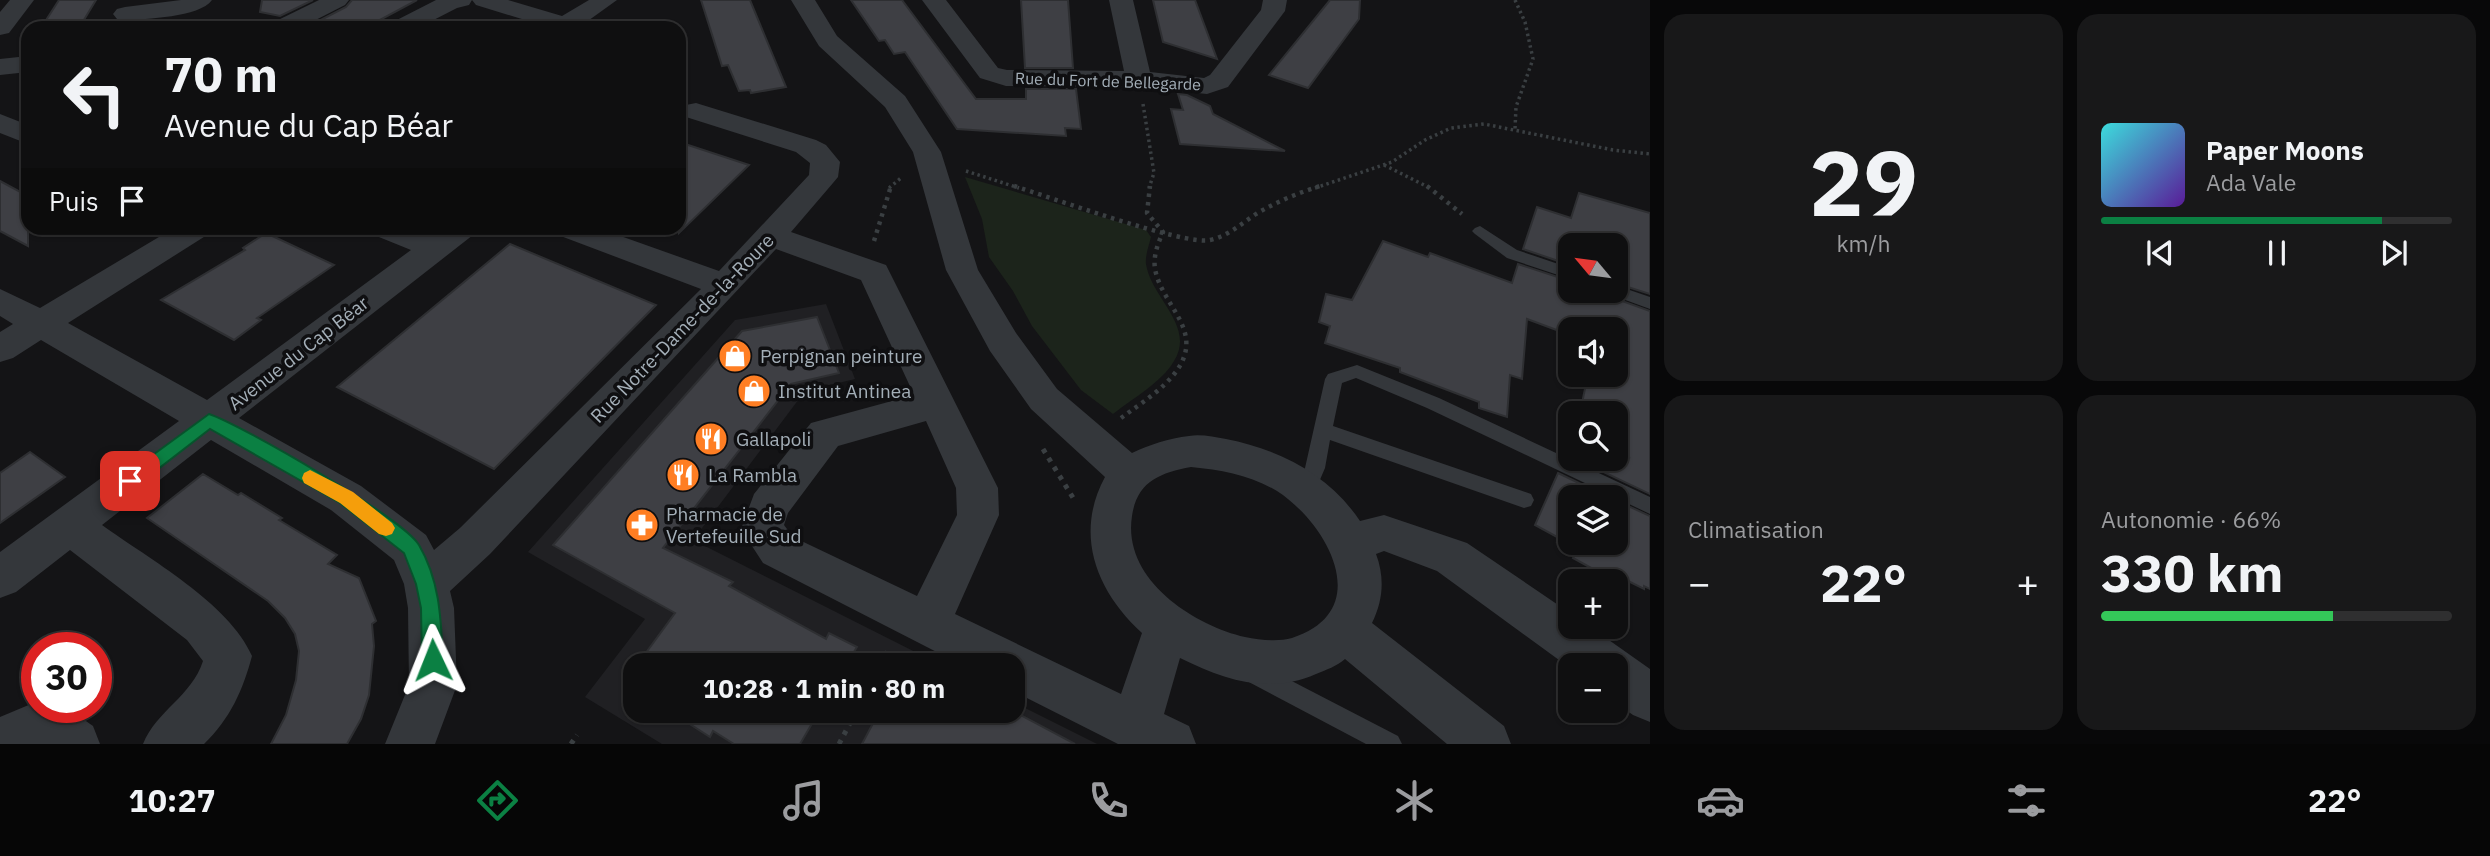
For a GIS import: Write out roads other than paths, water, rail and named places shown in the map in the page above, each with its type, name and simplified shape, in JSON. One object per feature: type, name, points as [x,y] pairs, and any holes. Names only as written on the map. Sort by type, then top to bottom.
[{"type":"street","points":[[0,28],[22,0]]},
{"type":"street","points":[[126,14],[184,7],[200,0]]},
{"type":"street","points":[[295,21],[337,0]]},
{"type":"street","points":[[413,21],[450,2],[461,0]]},
{"type":"street","points":[[484,0],[554,21]]},
{"type":"street","points":[[578,21],[605,0]]},
{"type":"street","points":[[803,0],[828,41],[895,102],[927,152],[935,171],[962,270],[1003,342],[1044,399],[1130,475]]},
{"type":"street","name":"Rue du Fort de Bellegarde","points":[[934,0],[989,73],[1006,78],[1139,79],[1207,86],[1219,81],[1273,11],[1275,0]]},
{"type":"street","points":[[1121,0],[1139,79]]},
{"type":"street","points":[[0,67],[21,65]]},
{"type":"street","name":"Rue Notre-Dame-de-la-Roure","points":[[426,584],[474,541],[725,285],[824,177],[825,162],[816,151],[696,111]]},
{"type":"street","points":[[0,349],[185,235]]},
{"type":"street","points":[[429,235],[448,238]]},
{"type":"street","points":[[588,235],[725,285]]},
{"type":"street","points":[[772,236],[874,273],[977,488],[978,515],[927,624]]},
{"type":"street","name":"Avenue du Cap Béar","points":[[0,578],[448,238]]},
{"type":"street","points":[[0,301],[346,498],[411,548],[426,584],[431,608],[433,685],[410,744]]},
{"type":"street","points":[[937,403],[825,433],[769,506],[762,529],[778,550],[986,653]]},
{"type":"street","points":[[1191,451],[1230,454],[1269,467],[1306,490],[1331,515],[1350,543],[1360,575],[1359,605],[1346,631],[1322,651],[1290,662],[1252,661],[1213,651],[1169,627],[1140,600],[1120,570],[1110,540],[1110,515],[1116,493],[1130,475],[1157,458],[1191,451]]},
{"type":"street","points":[[70,526],[203,625],[228,656],[222,683],[209,705],[168,744]]},
{"type":"street","points":[[1350,543],[1384,533],[1452,557],[1588,653]]},
{"type":"street","points":[[1025,672],[1153,735],[1161,643],[1169,627]]},
{"type":"street","points":[[1346,631],[1486,744]]},
{"type":"street","points":[[1628,682],[1650,698]]},
{"type":"street","points":[[3,744],[36,728],[55,730],[75,744]]},
{"type":"lane","points":[[1480,231],[1512,254],[1558,270]]},
{"type":"lane","points":[[1628,295],[1650,303]]},
{"type":"lane","points":[[1306,490],[1315,468],[1334,379],[1357,371],[1433,403],[1650,506]]},
{"type":"lane","points":[[1322,430],[1524,500]]},
{"type":"lane","points":[[1213,651],[1390,744]]},
{"type":"place","name":"Perpignan peinture","points":[[735,356]]},
{"type":"place","name":"Institut Antinea","points":[[754,391]]},
{"type":"place","name":"Gallapoli","points":[[711,439]]},
{"type":"place","name":"La Rambla","points":[[683,475]]},
{"type":"place","name":"Pharmacie de Vertefeuille Sud","points":[[642,525]]}]
